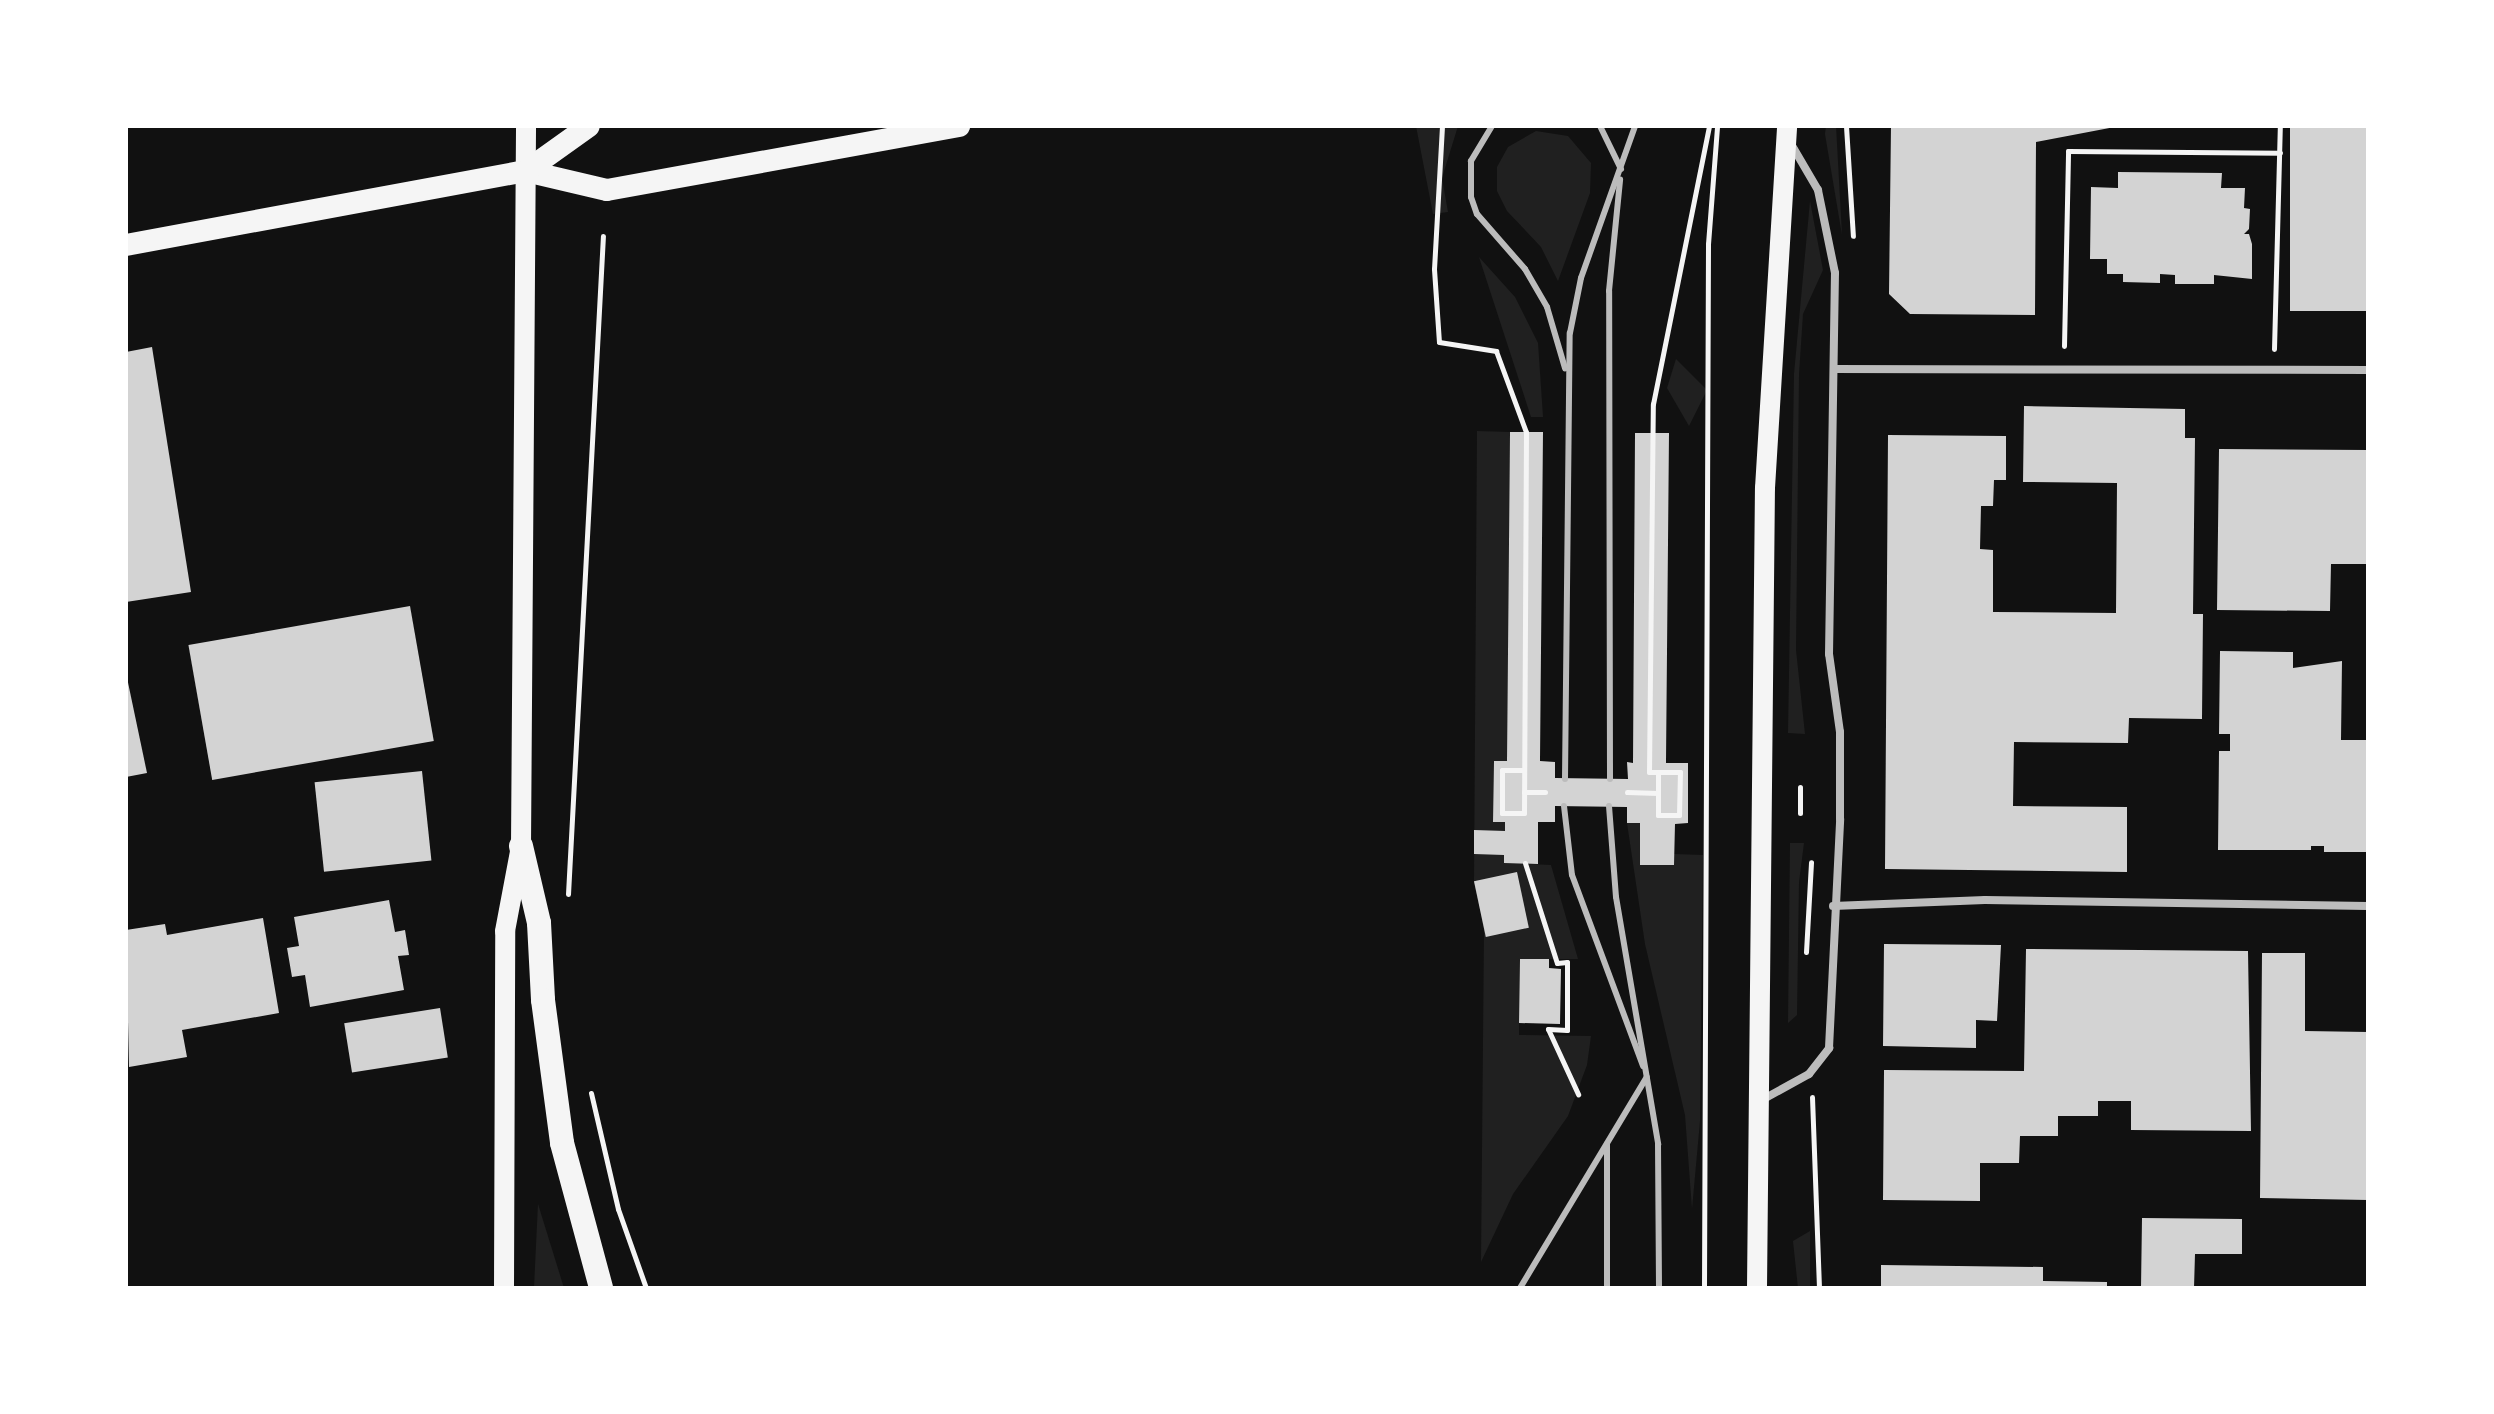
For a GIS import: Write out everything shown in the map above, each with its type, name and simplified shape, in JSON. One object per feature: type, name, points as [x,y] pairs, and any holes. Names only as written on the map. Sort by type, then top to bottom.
[{"type":"highway","points":[[526,171],[589,126]]},
{"type":"highway","points":[[126,245],[526,171],[607,190],[959,126]]},
{"type":"highway","points":[[521,846],[539,923],[544,1014],[562,1143],[601,1288]]},
{"type":"main road","points":[[504,1288],[505,931],[521,846],[526,126]]},
{"type":"main road","points":[[1757,1288],[1766,459],[1786,130]]},
{"type":"street","points":[[1759,1101],[1809,1074],[1829,1048],[1841,758],[1829,654],[1835,273],[1818,190],[1786,130]]},
{"type":"street","points":[[1834,369],[2368,370]]},
{"type":"street","points":[[1833,906],[1985,900],[2368,906]]},
{"type":"lane","points":[[1492,126],[1471,161],[1471,197],[1487,229],[1511,250],[1547,307],[1568,387]]},
{"type":"lane","points":[[1600,126],[1621,168],[1609,291],[1610,779]]},
{"type":"lane","points":[[1565,779],[1568,387],[1581,278],[1635,126]]},
{"type":"lane","points":[[1564,806],[1572,875],[1647,1077]]},
{"type":"lane","points":[[1609,806],[1616,897],[1658,1144],[1659,1288]]},
{"type":"lane","points":[[1520,1288],[1647,1077]]},
{"type":"lane","points":[[1607,1143],[1607,1288]]},
{"type":"path","points":[[1442,126],[1434,269],[1439,342],[1496,351],[1526,432],[1524,813],[1502,813],[1502,770],[1524,770]]},
{"type":"path","points":[[1658,772],[1658,815],[1679,815],[1680,772],[1658,772],[1649,772],[1653,404],[1709,126]]},
{"type":"path","points":[[1704,1288],[1708,244],[1717,126]]},
{"type":"path","points":[[1846,126],[1854,227],[1850,247]]},
{"type":"path","points":[[2273,370],[2280,126]]},
{"type":"path","points":[[2063,371],[2068,151],[2280,153]]},
{"type":"path","points":[[567,911],[603,236]]},
{"type":"path","points":[[1800,787],[1800,813]]},
{"type":"path","points":[[1525,863],[1557,963],[1567,962],[1567,1030],[1548,1029],[1578,1094]]},
{"type":"path","points":[[589,1085],[618,1209],[646,1288]]},
{"type":"path","points":[[1816,1135],[1819,1288]]},
{"type":"shaded area","points":[[1416,126],[1458,126],[1442,178],[1448,212],[1433,214]]},
{"type":"shaded area","points":[[1826,126],[1836,126],[1842,235],[1825,134]]},
{"type":"shaded area","points":[[1536,131],[1568,136],[1591,163],[1590,193],[1558,281],[1541,247],[1507,211],[1497,191],[1497,167],[1508,147]]},
{"type":"shaded area","points":[[1810,201],[1823,270],[1803,314],[1799,374],[1796,650],[1805,734],[1788,733],[1794,374]]},
{"type":"shaded area","points":[[1479,257],[1515,297],[1538,343],[1543,417],[1531,417]]},
{"type":"shaded area","points":[[1676,359],[1707,390],[1689,426],[1667,388]]},
{"type":"shaded area","points":[[1477,431],[1510,432],[1507,761],[1494,761],[1493,821],[1505,822],[1505,863],[1551,865],[1578,959],[1520,959],[1519,1035],[1591,1036],[1587,1065],[1568,1116],[1513,1194],[1481,1262],[1484,930],[1474,881]]},
{"type":"shaded area","points":[[1627,823],[1640,823],[1640,865],[1674,865],[1674,854],[1703,855],[1700,1121],[1692,1209],[1685,1115],[1645,944]]},
{"type":"shaded area","points":[[1790,843],[1804,843],[1799,882],[1797,1015],[1788,1023]]},
{"type":"shaded area","points":[[538,1204],[564,1288],[534,1288]]},
{"type":"shaded area","points":[[1810,1231],[1810,1288],[1798,1288],[1793,1241]]},
{"type":"building","points":[[1891,126],[2120,126],[2036,142],[2035,315],[1910,314],[1889,294]]},
{"type":"building","points":[[2290,126],[2368,126],[2368,311],[2290,311]]},
{"type":"building","points":[[2118,172],[2222,173],[2221,188],[2245,188],[2244,208],[2250,209],[2249,229],[2244,234],[2249,234],[2252,244],[2252,279],[2214,275],[2214,284],[2175,284],[2175,275],[2160,274],[2160,283],[2123,282],[2123,274],[2107,274],[2107,259],[2090,259],[2091,187],[2118,188]]},
{"type":"building","points":[[152,347],[191,592],[126,602],[126,352]]},
{"type":"building","points":[[2024,406],[2185,409],[2185,438],[2195,438],[2193,614],[2203,614],[2202,719],[2129,718],[2128,743],[2014,742],[2013,806],[2127,807],[2127,872],[1885,869],[1888,435],[2006,436],[2006,480],[1994,480],[1993,506],[1981,506],[1980,549],[1993,550],[1993,612],[2116,613],[2117,483],[2023,482]]},
{"type":"building","points":[[1510,432],[1543,432],[1540,761],[1555,762],[1555,778],[1628,779],[1627,762],[1633,763],[1635,433],[1669,433],[1666,763],[1688,763],[1688,823],[1675,824],[1674,865],[1640,865],[1640,823],[1627,823],[1627,807],[1555,806],[1555,822],[1538,822],[1538,864],[1504,863],[1504,855],[1474,854],[1474,830],[1505,831],[1505,822],[1493,822],[1494,761],[1507,761]]},
{"type":"building","points":[[2219,449],[2368,450],[2368,564],[2331,564],[2330,611],[2217,610]]},
{"type":"building","points":[[410,606],[434,741],[212,780],[188,645]]},
{"type":"building","points":[[2220,651],[2293,652],[2293,668],[2342,661],[2341,740],[2368,740],[2368,852],[2324,852],[2324,846],[2311,846],[2311,850],[2218,850],[2219,751],[2230,751],[2230,734],[2219,734]]},
{"type":"building","points":[[126,673],[147,773],[126,777]]},
{"type":"building","points":[[422,771],[431,861],[324,872],[315,782]]},
{"type":"building","points":[[1517,872],[1529,928],[1486,937],[1474,881]]},
{"type":"building","points":[[389,900],[395,932],[405,930],[409,955],[398,956],[404,990],[310,1007],[305,975],[292,977],[287,948],[299,946],[294,917]]},
{"type":"building","points":[[263,918],[279,1013],[182,1030],[187,1057],[129,1067],[126,930],[165,924],[167,935]]},
{"type":"building","points":[[1884,944],[2001,945],[1997,1021],[1976,1020],[1976,1048],[1883,1046]]},
{"type":"building","points":[[2026,949],[2248,951],[2251,1131],[2131,1130],[2131,1101],[2098,1101],[2098,1116],[2058,1116],[2058,1136],[2020,1136],[2019,1163],[1980,1163],[1980,1201],[1883,1200],[1884,1070],[2024,1071]]},
{"type":"building","points":[[2262,953],[2305,953],[2305,1031],[2368,1032],[2368,1200],[2260,1198]]},
{"type":"building","points":[[1520,959],[1549,959],[1549,968],[1561,969],[1560,1024],[1519,1023]]},
{"type":"building","points":[[440,1008],[448,1057],[352,1073],[344,1023]]},
{"type":"building","points":[[2142,1218],[2242,1219],[2242,1254],[2195,1254],[2194,1288],[2141,1288]]},
{"type":"building","points":[[1881,1265],[2043,1267],[2043,1281],[2107,1282],[2107,1288],[1881,1288]]}]
